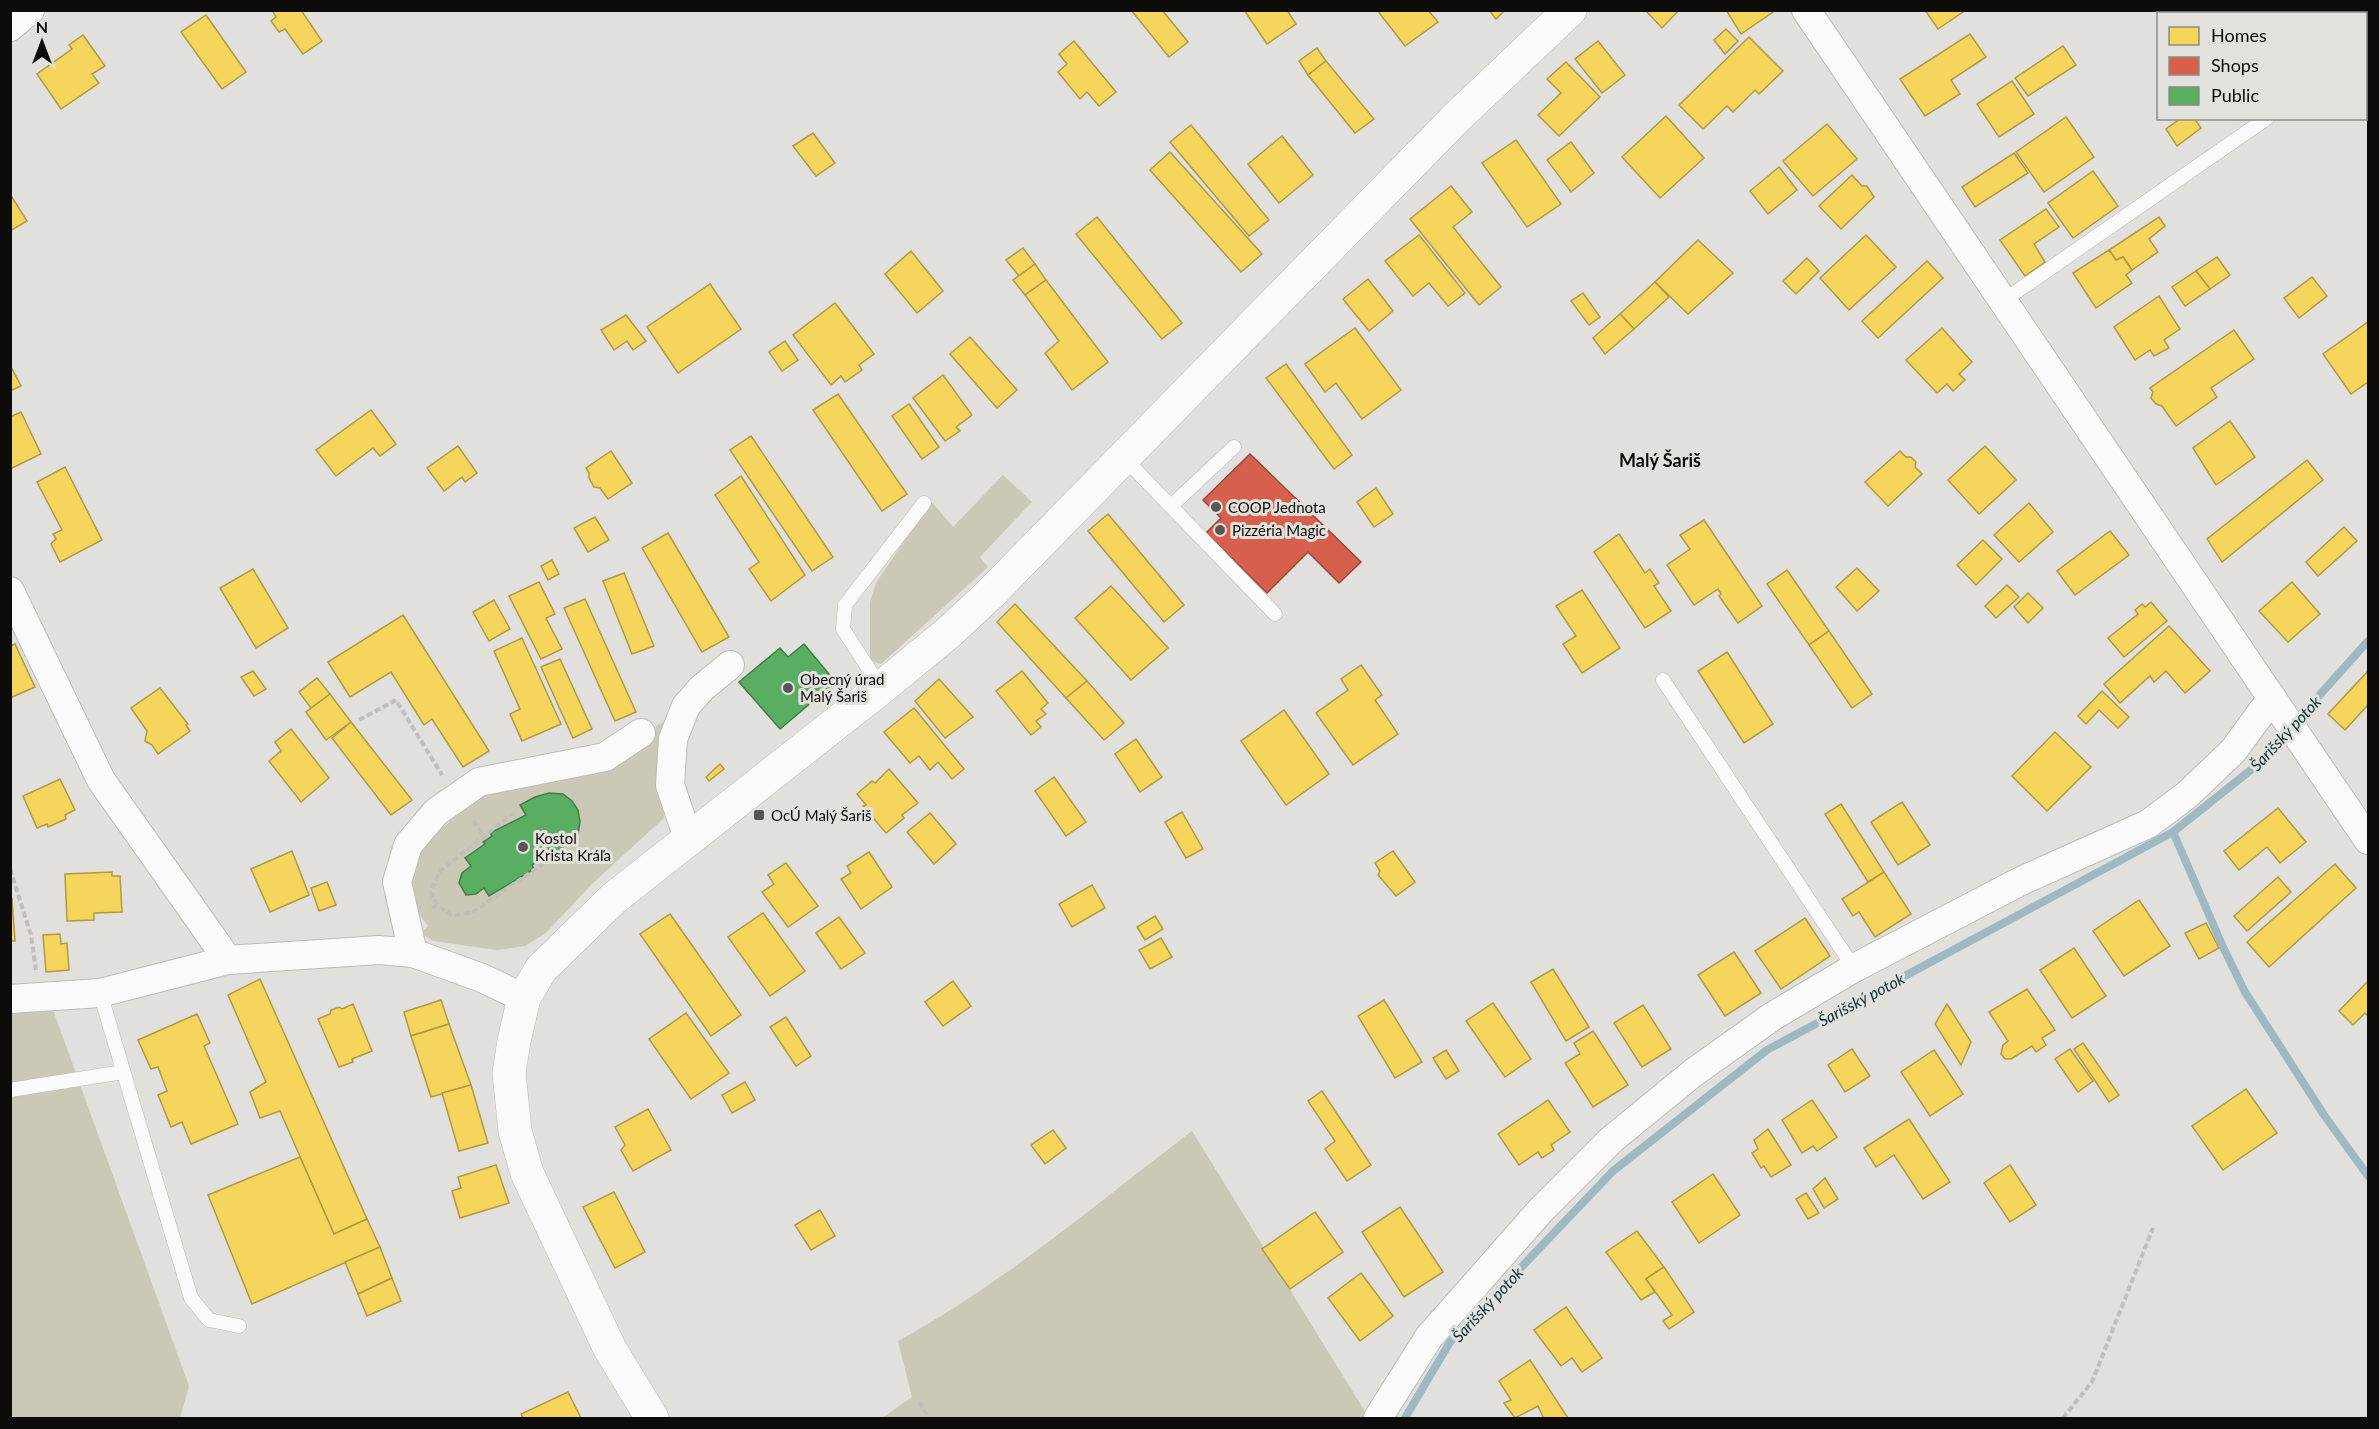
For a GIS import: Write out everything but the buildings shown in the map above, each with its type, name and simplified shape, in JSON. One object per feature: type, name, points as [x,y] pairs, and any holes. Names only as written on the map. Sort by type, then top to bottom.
[{"type":"street","points":[[10,27],[30,10]]},
{"type":"street","points":[[652,1419],[610,1349],[527,1173],[515,1131],[509,1073],[514,1041],[524,998],[541,969],[614,898],[881,688],[948,633],[990,594],[1456,118],[1570,10]]},
{"type":"street","points":[[1806,10],[2368,840]]},
{"type":"street","points":[[10,591],[100,780],[228,960]]},
{"type":"street","points":[[688,838],[670,784],[674,739],[686,706],[702,688],[730,665]]},
{"type":"street","points":[[1378,1419],[1429,1337],[1541,1210],[1611,1140],[1722,1051],[1773,1016],[1854,968],[2021,881],[2148,824],[2187,795],[2277,706]]},
{"type":"street","points":[[410,940],[397,882],[408,845],[436,812],[479,782],[605,757],[641,733]]},
{"type":"street","points":[[10,999],[100,993],[228,960],[379,950],[410,940],[524,998]]},
{"type":"lane","points":[[2003,301],[2264,120]]},
{"type":"lane","points":[[1171,506],[1234,447]]},
{"type":"lane","points":[[1124,458],[1275,614]]},
{"type":"lane","points":[[881,688],[843,629],[845,605],[924,503]]},
{"type":"lane","points":[[1663,680],[1854,968]]},
{"type":"lane","points":[[100,993],[191,1299],[209,1320],[239,1326]]},
{"type":"lane","points":[[10,1090],[123,1072]]},
{"type":"path","points":[[359,720],[396,700],[456,798],[483,835]]},
{"type":"path","points":[[512,814],[439,872],[431,892],[437,905],[453,916],[473,912],[550,859]]},
{"type":"path","points":[[10,869],[31,935],[40,997]]},
{"type":"path","points":[[410,940],[437,905]]},
{"type":"path","points":[[2063,1419],[2092,1382],[2153,1228]]},
{"type":"path","points":[[919,1402],[929,1419]]},
{"type":"shaded area","points":[[1003,475],[1032,502],[980,557],[988,567],[881,664],[870,660],[870,602],[876,583],[931,501],[953,527]]},
{"type":"shaded area","points":[[672,717],[661,767],[664,818],[592,884],[546,933],[525,946],[497,950],[433,941],[421,933],[428,926],[415,909],[410,878],[423,847],[458,813],[470,803],[495,791],[608,769],[658,725]]},
{"type":"shaded area","points":[[48,996],[189,1386],[180,1418],[13,1418],[11,1414],[10,999]]},
{"type":"shaded area","points":[[1192,1131],[1369,1418],[882,1418],[912,1397],[898,1341],[1013,1268]]},
{"type":"waterway","name":"Šarišský potok","points":[[1405,1418],[1450,1342],[1613,1171],[1767,1050],[2173,832],[2257,765],[2368,641]]},
{"type":"waterway","points":[[2173,832],[2245,992],[2324,1115],[2368,1176]]},
{"type":"place","name":"COOP Jednota","points":[[1216,507]]},
{"type":"place","name":"Pizzéria Magic","points":[[1220,530]]},
{"type":"place","name":"Obecný úrad Malý Šariš","points":[[788,688]]},
{"type":"place","name":"OcÚ Malý Šariš","points":[[759,815]]},
{"type":"place","name":"Kostol Krista Kráľa","points":[[523,847]]},
{"type":"district","name":"Malý Šariš","points":[[1660,460]]}]
